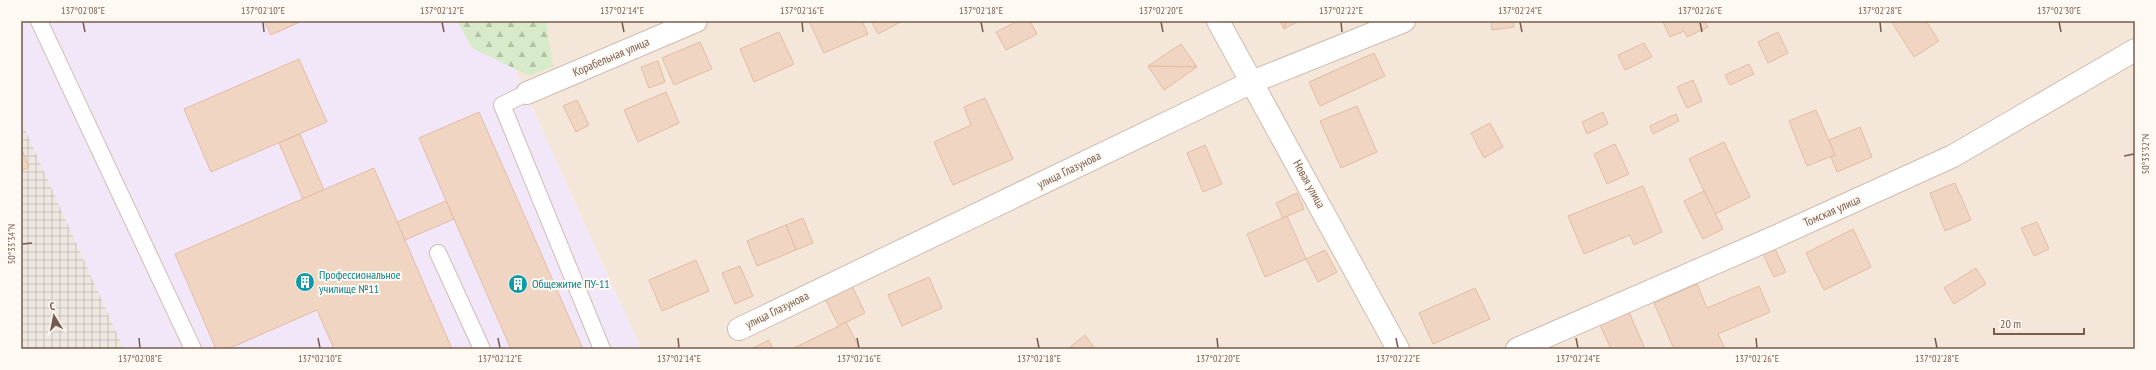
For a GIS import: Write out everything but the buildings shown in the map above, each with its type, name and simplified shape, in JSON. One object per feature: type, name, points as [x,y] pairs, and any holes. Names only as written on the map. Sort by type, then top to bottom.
[{"type":"street","name":"Корабельная улица","points":[[527,93],[696,21]]},
{"type":"street","name":"Новая улица","points":[[1218,21],[1398,349]]},
{"type":"street","name":"улица Глазунова","points":[[739,329],[1252,82],[1404,21]]},
{"type":"street","name":"Томская улица","points":[[1517,349],[1777,236],[1953,156],[2135,50]]},
{"type":"lane","points":[[39,21],[193,349]]},
{"type":"lane","points":[[527,93],[502,105],[602,349]]},
{"type":"lane","points":[[438,253],[482,349]]},
{"type":"shaded area","points":[[21,21],[493,21],[641,349],[124,349],[21,120]]},
{"type":"shaded area","points":[[493,21],[2135,21],[2135,349],[641,349]]},
{"type":"shaded area","points":[[21,120],[124,349],[21,349]]},
{"type":"green space","points":[[457,21],[546,21],[553,66],[530,76],[472,48]]},
{"type":"place","name":"Профессиональное училище №11","points":[[305,282]]},
{"type":"place","name":"Общежитие ПУ-11","points":[[518,284]]}]
